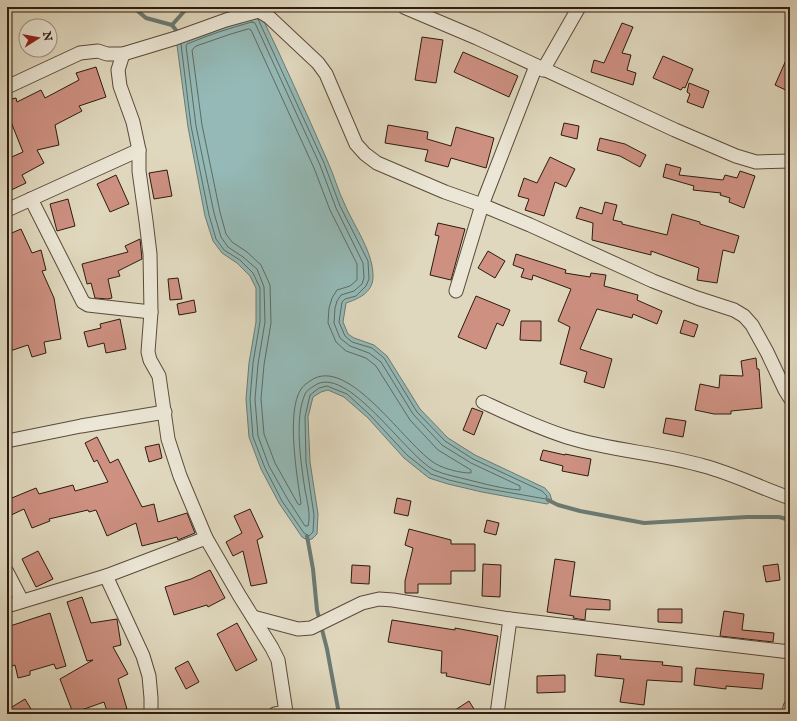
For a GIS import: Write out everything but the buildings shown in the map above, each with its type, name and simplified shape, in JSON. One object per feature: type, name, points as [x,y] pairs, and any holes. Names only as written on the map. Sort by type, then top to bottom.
[{"type":"street","points":[[404,7],[477,38],[675,130],[736,156],[756,162],[790,161]]},
{"type":"street","points":[[456,291],[482,205],[540,68],[579,7]]},
{"type":"street","points":[[7,87],[80,53],[98,51],[107,54],[123,54],[176,38],[259,9],[318,63],[326,74],[356,144],[365,154],[377,163],[445,192],[482,205],[653,281],[734,310],[744,316],[752,325],[790,398]]},
{"type":"street","points":[[123,54],[118,70],[120,86],[133,122],[139,150],[139,171],[150,254],[148,352],[150,360],[159,376],[168,439],[180,476],[206,538],[278,660],[282,713]]},
{"type":"street","points":[[7,210],[139,150]]},
{"type":"street","points":[[31,199],[83,302],[88,305],[150,312]]},
{"type":"street","points":[[483,402],[568,438],[703,466],[731,474],[764,489],[790,498]]},
{"type":"street","points":[[7,440],[164,412]]},
{"type":"street","points":[[7,606],[106,576],[206,538]]},
{"type":"street","points":[[7,572],[22,601]]},
{"type":"street","points":[[106,576],[143,656],[149,676],[151,698],[150,714]]},
{"type":"street","points":[[253,617],[298,629],[311,628],[362,603],[379,599],[510,619],[790,652]]},
{"type":"street","points":[[497,714],[510,619]]},
{"type":"street","points":[[789,714],[790,707]]},
{"type":"water","points":[[259,11],[277,48],[370,259],[373,278],[370,288],[364,295],[346,303],[343,322],[348,334],[354,338],[374,345],[387,356],[420,409],[448,438],[475,455],[545,488],[550,494],[552,501],[547,504],[482,492],[429,478],[404,458],[368,418],[344,397],[328,390],[313,397],[308,417],[310,462],[318,514],[317,534],[312,539],[307,540],[302,537],[279,503],[261,469],[249,437],[246,399],[249,363],[256,322],[256,288],[250,276],[237,263],[222,253],[213,241],[205,216],[188,127],[176,38]]},
{"type":"waterway","points":[[133,7],[146,18],[172,25],[179,34]]},
{"type":"waterway","points":[[172,25],[188,7]]},
{"type":"waterway","points":[[548,500],[558,505],[580,511],[644,523],[747,517],[779,517],[790,520]]},
{"type":"waterway","points":[[307,536],[313,569],[317,610],[327,649],[339,714]]}]
